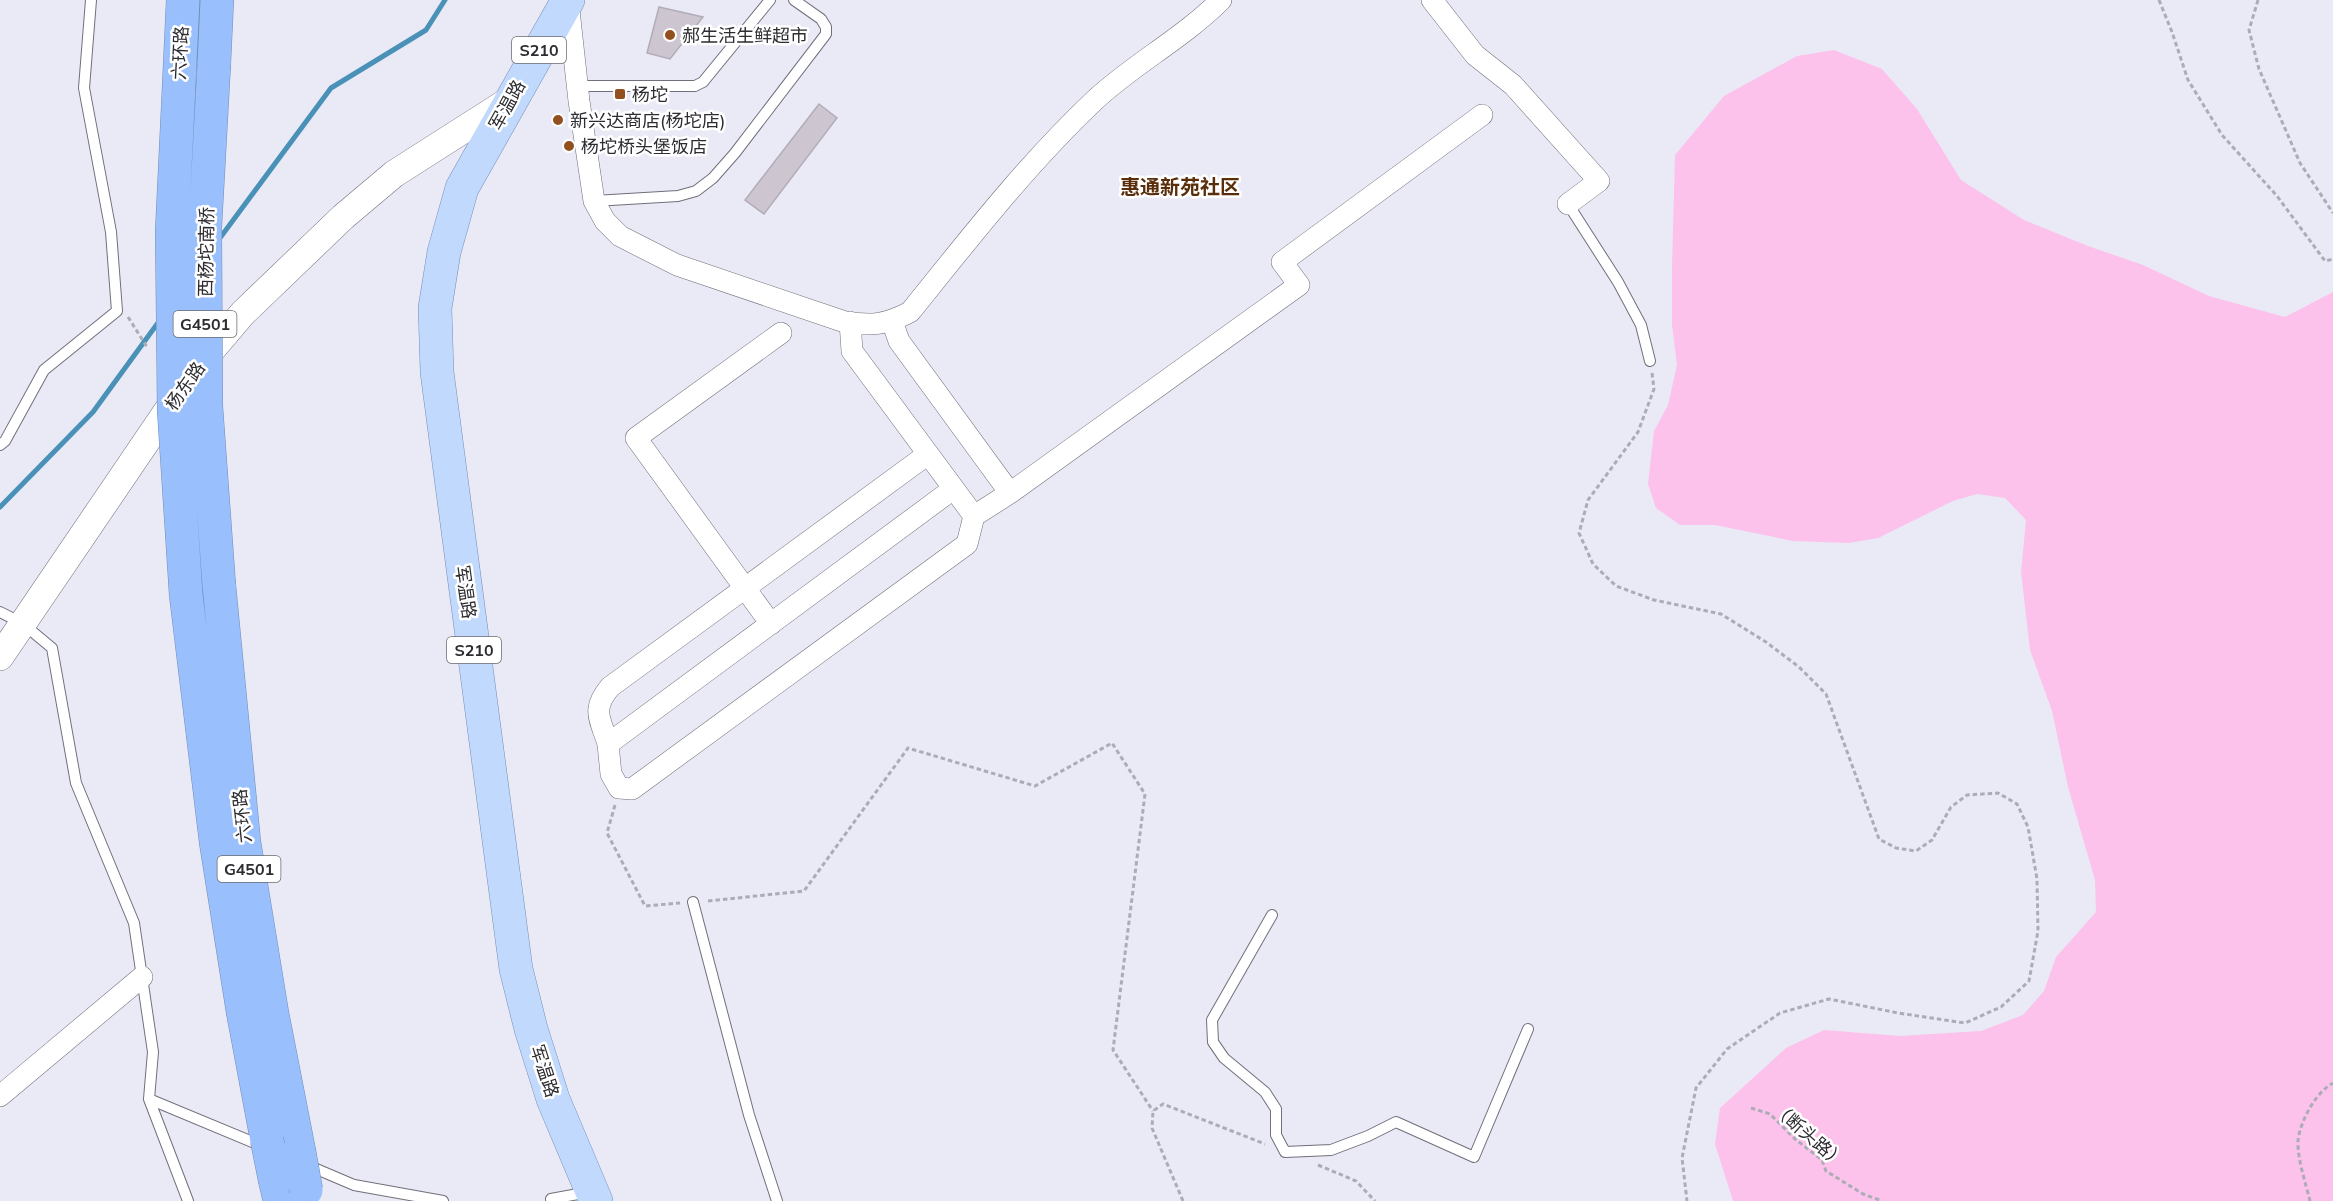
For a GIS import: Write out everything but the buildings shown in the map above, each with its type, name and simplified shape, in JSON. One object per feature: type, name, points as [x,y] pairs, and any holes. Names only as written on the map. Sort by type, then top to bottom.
[{"type":"highway","name":"六环路","points":[[178,106],[183,0]]},
{"type":"highway","name":"六环路","points":[[214,64],[217,0]]},
{"type":"highway","name":"西杨坨南桥","points":[[214,64],[205,227],[206,382],[219,585]]},
{"type":"highway","name":"西杨坨南桥","points":[[178,106],[172,231],[174,411],[186,596]]},
{"type":"highway","name":"六环路","points":[[219,585],[244,842],[272,1013],[288,1172]]},
{"type":"highway","name":"六环路","points":[[186,596],[216,842],[243,1012],[288,1172]]},
{"type":"main road","name":"军温路","points":[[568,1],[462,188],[444,252],[435,309],[437,372],[516,969],[552,1099],[594,1197]]},
{"type":"street","points":[[568,1],[577,86],[594,201],[605,221],[620,236],[678,265],[867,326],[892,321],[910,312],[1019,179],[1098,98],[1199,22],[1221,0]]},
{"type":"street","points":[[1432,0],[1475,55],[1513,85],[1599,181],[1568,204]]},
{"type":"street","name":"杨东路","points":[[0,657],[11,618],[197,366],[243,313],[343,217],[394,174],[510,100]]},
{"type":"street","points":[[928,454],[610,687],[599,700],[598,711],[608,744],[610,774],[619,788],[632,789],[967,544],[974,516],[1010,493],[1299,285],[1282,262],[1482,116]]},
{"type":"street","points":[[892,321],[900,341],[1010,493]]},
{"type":"street","points":[[850,322],[852,351],[974,516]]},
{"type":"street","points":[[771,624],[636,438],[781,333]]},
{"type":"street","points":[[608,744],[954,489]]},
{"type":"street","points":[[0,1096],[142,977]]},
{"type":"lane","points":[[0,445],[5,441],[44,370],[117,311],[111,232],[84,88],[91,0]]},
{"type":"lane","points":[[577,86],[688,87],[703,82],[770,0]]},
{"type":"lane","points":[[594,201],[678,196],[696,191],[713,178],[735,153],[826,34],[826,27],[820,20],[794,0]]},
{"type":"lane","points":[[1568,204],[1618,282],[1641,325],[1650,361]]},
{"type":"lane","points":[[11,618],[51,648],[76,783],[134,923],[153,1052],[149,1099],[188,1201]]},
{"type":"lane","points":[[693,902],[749,1115],[777,1201]]},
{"type":"lane","points":[[1272,915],[1212,1020],[1213,1042],[1224,1058],[1265,1092],[1276,1109],[1276,1135],[1285,1152],[1331,1150],[1396,1122],[1474,1157],[1528,1029]]},
{"type":"lane","points":[[149,1099],[288,1172],[442,1201]]},
{"type":"lane","points":[[551,1198],[594,1197]]},
{"type":"path","points":[[2159,0],[2188,80],[2222,135],[2277,196],[2325,261],[2333,259]]},
{"type":"path","points":[[2258,0],[2249,30],[2259,69],[2300,163],[2333,213]]},
{"type":"path","points":[[124,311],[148,348]]},
{"type":"path","points":[[1650,361],[1654,388],[1638,432],[1588,500],[1579,533],[1593,564],[1616,586],[1654,600],[1721,614],[1766,642],[1799,667],[1826,694],[1879,838],[1896,848],[1916,850],[1932,840],[1951,807],[1967,795],[1998,793],[2017,804],[2028,827],[2037,879],[2038,931],[2029,981],[2001,1007],[1965,1023],[1829,999],[1780,1013],[1727,1048],[1696,1088],[1682,1158],[1687,1201]]},
{"type":"path","points":[[619,788],[607,833],[645,906],[693,902],[804,891],[908,748],[1035,786],[1112,743],[1145,794],[1113,1050],[1153,1111],[1152,1128],[1183,1201]]},
{"type":"path","points":[[2310,1201],[2298,1141],[2309,1109],[2324,1088],[2333,1083]]},
{"type":"path","points":[[1153,1111],[1163,1104],[1285,1152],[1356,1181],[1375,1201]]},
{"type":"path","name":"（断头路）","points":[[1751,1108],[1770,1114],[1795,1139],[1822,1160],[1826,1171],[1863,1194],[1882,1201]]},
{"type":"shaded area","points":[[1834,50],[1882,69],[1917,109],[1961,180],[2024,220],[2143,265],[2209,296],[2285,317],[2333,292],[2333,1201],[1733,1201],[1715,1144],[1720,1108],[1786,1048],[1824,1030],[1900,1036],[1981,1031],[2023,1015],[2044,991],[2056,957],[2096,912],[2095,880],[2068,787],[2052,711],[2030,650],[2021,572],[2026,520],[2005,498],[1977,494],[1953,501],[1878,538],[1849,543],[1793,541],[1715,525],[1680,525],[1656,508],[1648,484],[1654,431],[1668,405],[1677,365],[1672,325],[1675,155],[1724,96],[1797,56]]},
{"type":"waterway","points":[[217,242],[331,88],[426,30],[445,0]]},
{"type":"waterway","points":[[0,507],[93,412],[160,320]]},
{"type":"place","name":"郝生活生鲜超市","points":[[670,35]]},
{"type":"place","name":"杨坨","points":[[620,94]]},
{"type":"place","name":"新兴达商店(杨坨店)","points":[[558,120]]},
{"type":"place","name":"杨坨桥头堡饭店","points":[[569,146]]},
{"type":"district","name":"惠通新苑社区","points":[[1180,186]]}]
